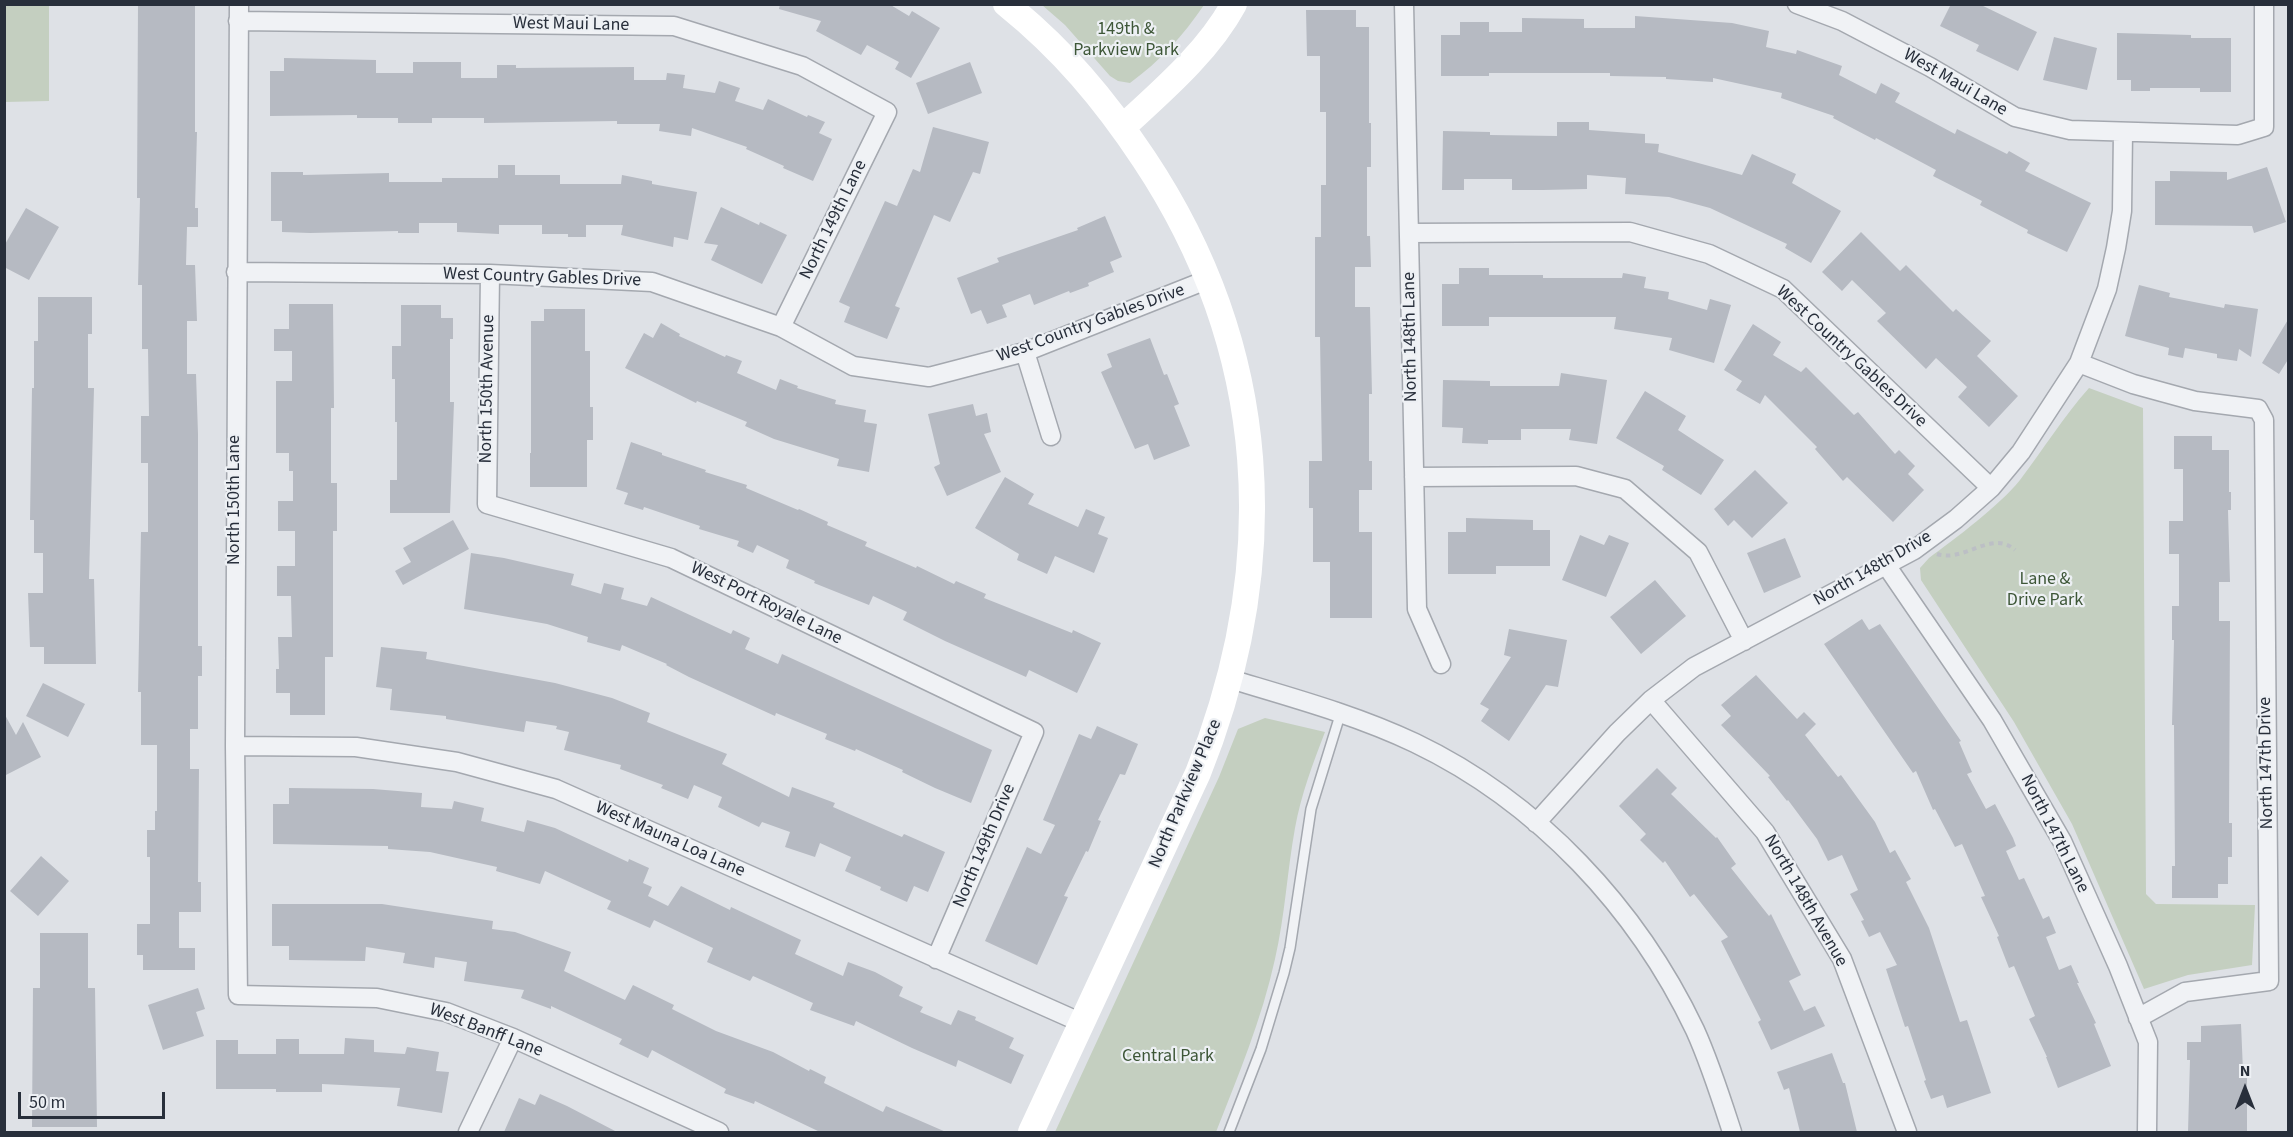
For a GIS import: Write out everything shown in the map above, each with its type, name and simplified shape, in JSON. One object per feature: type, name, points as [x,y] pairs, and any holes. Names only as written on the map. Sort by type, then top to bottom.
[{"type":"street","name":"North Parkview Place","points":[[1006,4],[1045,38],[1102,99],[1167,194],[1209,279],[1223,320],[1239,379],[1247,426],[1252,478],[1252,537],[1248,591],[1230,679],[1217,724],[1198,773],[1031,1132]]},
{"type":"street","points":[[1123,127],[1191,60],[1212,36],[1234,4]]},
{"type":"street","name":"North 148th Lane","points":[[1404,4],[1417,609],[1442,664]]},
{"type":"street","name":"West Maui Lane","points":[[1797,4],[1842,21],[2015,117],[2070,130],[2238,135],[2264,127],[2264,4]]},
{"type":"street","name":"West Maui Lane","points":[[238,13],[674,26],[802,66],[886,112]]},
{"type":"street","name":"North 150th Lane","points":[[238,13],[235,746],[238,995]]},
{"type":"street","name":"North 149th Lane","points":[[781,327],[886,112]]},
{"type":"street","name":"North 148th Drive","points":[[1536,823],[1617,733],[1651,700],[1694,667],[1920,545],[1956,519],[1991,488],[2021,452],[2079,363],[2107,289],[2122,211],[2123,132]]},
{"type":"street","name":"West Country Gables Drive","points":[[1409,233],[1630,232],[1709,254],[1783,289],[1991,488]]},
{"type":"street","name":"West Country Gables Drive","points":[[236,272],[490,274],[652,282],[781,327],[853,366],[929,377],[1025,352],[1209,279]]},
{"type":"street","name":"North 150th Avenue","points":[[487,504],[490,274]]},
{"type":"street","points":[[1025,352],[1051,436]]},
{"type":"street","name":"North 147th Drive","points":[[2079,363],[2133,384],[2195,401],[2259,409],[2264,420],[2269,981],[2186,992],[2138,1018]]},
{"type":"street","points":[[1414,477],[1576,476],[1625,489],[1698,552],[1744,641]]},
{"type":"street","name":"West Port Royale Lane","points":[[487,504],[671,558],[1034,732]]},
{"type":"street","name":"North 147th Lane","points":[[1886,565],[1992,720],[2062,841],[2118,966],[2148,1042],[2147,1132]]},
{"type":"street","points":[[1230,679],[1341,712],[1416,744],[1485,784],[1536,823],[1597,880],[1652,953],[1678,996],[1696,1033],[1714,1075],[1732,1132]]},
{"type":"street","name":"North 148th Avenue","points":[[1651,700],[1765,832],[1836,950],[1907,1132]]},
{"type":"street","name":"North 149th Drive","points":[[936,959],[1034,732]]},
{"type":"street","name":"West Mauna Loa Lane","points":[[235,746],[356,747],[457,762],[556,789],[1082,1023]]},
{"type":"street","name":"West Banff Lane","points":[[238,995],[377,998],[446,1012],[513,1038],[719,1132]]},
{"type":"street","points":[[468,1132],[513,1038]]},
{"type":"lane","points":[[1229,1132],[1261,1049],[1284,973],[1290,948],[1311,809],[1341,712]]},
{"type":"path","points":[[1920,545],[1940,555],[1966,553],[1994,543],[2009,544],[2015,550]]},
{"type":"green space","points":[[4,5],[49,5],[49,101],[5,102]]},
{"type":"green space","name":"149th & Parkview Park","points":[[1042,5],[1204,5],[1170,47],[1130,83],[1118,81],[1110,76],[1065,25]]},
{"type":"green space","name":"Lane & Drive Park","points":[[2089,388],[2143,408],[2146,894],[2156,904],[2255,905],[2252,965],[2188,975],[2144,989],[2072,824],[2014,722],[1921,580],[1920,568],[1929,558],[1977,521],[2020,480],[2070,410]]},
{"type":"green space","name":"Central Park","points":[[1265,718],[1325,732],[1308,779],[1298,816],[1281,927],[1270,981],[1249,1047],[1216,1132],[1055,1132],[1219,777],[1238,729]]},
{"type":"building","points":[[138,4],[195,4],[195,132],[197,132],[195,208],[198,208],[198,227],[187,227],[186,265],[195,265],[197,321],[187,321],[187,374],[196,374],[198,434],[198,646],[202,646],[202,676],[198,676],[198,729],[190,729],[190,769],[199,769],[198,882],[201,882],[201,912],[179,912],[179,948],[195,948],[195,970],[143,970],[143,955],[137,955],[137,924],[150,924],[150,857],[147,857],[147,830],[155,830],[155,811],[157,811],[157,745],[141,745],[141,692],[138,692],[141,532],[148,532],[148,463],[141,463],[141,416],[149,416],[148,349],[142,349],[142,285],[138,285],[140,198],[137,198]]},
{"type":"building","points":[[780,4],[889,4],[909,16],[912,11],[940,28],[911,78],[895,69],[899,62],[867,45],[861,55],[816,31],[821,21],[779,9]]},
{"type":"building","points":[[1951,4],[1979,4],[2037,32],[2018,71],[1976,51],[1979,45],[1940,26]]},
{"type":"building","points":[[1306,10],[1356,10],[1356,27],[1369,27],[1371,167],[1367,167],[1367,236],[1370,236],[1371,267],[1355,267],[1355,307],[1370,307],[1372,394],[1369,394],[1369,461],[1372,461],[1372,490],[1359,490],[1359,532],[1372,532],[1372,618],[1330,618],[1330,562],[1313,562],[1313,508],[1309,508],[1309,461],[1322,461],[1320,337],[1315,337],[1315,237],[1321,237],[1321,185],[1326,185],[1326,112],[1320,112],[1320,56],[1307,56]]},
{"type":"building","points":[[1635,16],[1732,23],[1769,31],[1766,47],[1796,54],[1797,50],[1842,66],[1839,75],[1876,94],[1881,83],[1900,93],[1895,102],[1955,134],[1957,129],[2007,154],[2009,151],[2030,163],[2025,171],[2091,203],[2067,252],[2027,233],[2028,230],[1980,205],[1982,201],[1933,176],[1936,170],[1833,118],[1834,116],[1781,98],[1782,93],[1713,78],[1713,82],[1666,79],[1666,77],[1610,76],[1610,73],[1489,73],[1489,76],[1441,76],[1441,35],[1460,35],[1460,22],[1489,22],[1489,32],[1522,32],[1522,18],[1584,19],[1584,28],[1635,28]]},
{"type":"building","points":[[2117,33],[2231,38],[2231,92],[2200,92],[2200,88],[2150,88],[2150,91],[2131,91],[2131,80],[2117,80]]},
{"type":"building","points":[[2054,37],[2097,48],[2087,90],[2043,80]]},
{"type":"building","points":[[284,58],[376,60],[376,73],[413,73],[413,62],[461,62],[461,78],[497,78],[497,65],[516,65],[516,68],[634,67],[634,80],[666,80],[667,73],[685,75],[683,88],[715,93],[719,81],[740,88],[735,101],[763,110],[768,99],[807,117],[808,115],[825,122],[819,133],[832,139],[813,181],[746,149],[747,147],[692,128],[691,136],[659,131],[660,124],[617,124],[617,121],[484,123],[484,118],[432,118],[432,123],[398,123],[398,118],[357,118],[357,115],[270,116],[270,71],[284,71]]},
{"type":"building","points":[[970,62],[982,93],[928,114],[916,83]]},
{"type":"building","points":[[1557,122],[1589,122],[1589,130],[1645,134],[1645,143],[1659,144],[1658,152],[1742,175],[1752,154],[1796,174],[1792,183],[1841,211],[1811,263],[1785,248],[1787,244],[1710,208],[1669,197],[1625,194],[1626,178],[1587,175],[1587,189],[1543,190],[1512,190],[1512,179],[1464,179],[1464,190],[1442,190],[1443,131],[1490,132],[1490,135],[1557,136]]},
{"type":"building","points":[[933,127],[989,142],[980,174],[973,172],[950,222],[934,215],[895,306],[900,308],[887,339],[844,322],[850,307],[839,302],[885,201],[897,206],[913,169],[920,172]]},
{"type":"building","points":[[498,165],[515,165],[515,175],[560,175],[560,184],[621,184],[622,175],[652,181],[652,184],[697,192],[688,240],[674,237],[673,247],[655,243],[621,235],[623,225],[586,225],[586,237],[568,237],[568,234],[542,234],[542,225],[499,225],[499,234],[457,232],[457,223],[419,223],[419,233],[398,233],[398,231],[310,233],[282,232],[282,221],[271,221],[271,172],[303,172],[303,175],[389,173],[389,182],[442,182],[442,178],[498,178]]},
{"type":"building","points":[[2267,167],[2286,222],[2254,233],[2252,226],[2155,225],[2155,181],[2170,181],[2170,171],[2227,172],[2227,180]]},
{"type":"building","points":[[721,207],[787,235],[762,284],[711,260],[718,245],[704,243]]},
{"type":"building","points":[[26,208],[59,227],[29,280],[4,267],[4,246]]},
{"type":"building","points":[[1105,216],[1122,257],[1110,262],[1114,272],[1088,283],[1089,286],[1070,293],[1069,291],[1034,305],[1030,294],[1002,305],[1007,317],[987,324],[981,310],[971,314],[957,278],[999,262],[997,258],[1078,230],[1077,228]]},
{"type":"building","points":[[1861,232],[1900,271],[1906,265],[1953,312],[1956,309],[1991,341],[1977,356],[2018,396],[1989,427],[1958,397],[1967,387],[1936,358],[1926,369],[1877,321],[1886,313],[1852,280],[1842,291],[1822,272]]},
{"type":"building","points":[[1459,268],[1489,268],[1489,275],[1543,275],[1543,278],[1622,278],[1623,273],[1646,277],[1644,288],[1669,292],[1668,299],[1707,310],[1710,299],[1731,305],[1714,363],[1669,350],[1672,338],[1614,329],[1616,317],[1489,317],[1489,326],[1442,326],[1442,284],[1459,284]]},
{"type":"building","points":[[2139,285],[2170,293],[2169,297],[2224,308],[2225,304],[2258,309],[2251,357],[2239,349],[2237,361],[2217,358],[2217,354],[2185,348],[2183,358],[2168,355],[2169,348],[2125,336]]},
{"type":"building","points":[[38,297],[92,297],[92,334],[88,334],[88,388],[94,388],[89,579],[94,579],[96,664],[44,664],[44,647],[30,647],[28,593],[43,593],[43,553],[34,553],[34,520],[30,520],[32,388],[34,388],[34,341],[38,341]]},
{"type":"building","points":[[289,304],[333,304],[334,408],[331,408],[331,483],[337,483],[337,531],[333,531],[333,657],[325,657],[325,715],[290,715],[290,693],[276,693],[276,669],[279,669],[278,637],[292,637],[291,596],[277,596],[277,566],[295,566],[295,531],[278,531],[278,501],[293,501],[293,471],[289,471],[289,453],[276,453],[276,381],[292,381],[292,351],[274,351],[274,329],[289,329]]},
{"type":"building","points":[[401,305],[441,305],[441,318],[453,318],[453,339],[450,339],[450,402],[454,402],[450,513],[390,513],[390,480],[397,480],[397,422],[395,422],[395,379],[392,379],[392,346],[401,346]]},
{"type":"building","points":[[544,309],[585,309],[585,351],[590,351],[590,407],[593,407],[593,440],[587,440],[587,487],[530,487],[531,321],[544,321]]},
{"type":"building","points":[[2289,318],[2289,358],[2279,374],[2262,363]]},
{"type":"building","points":[[661,323],[680,334],[679,336],[725,357],[726,355],[742,361],[737,373],[776,390],[780,379],[798,386],[797,388],[836,400],[835,404],[866,410],[864,422],[877,424],[869,472],[837,466],[839,459],[774,439],[745,426],[747,422],[697,401],[696,403],[625,368],[644,333],[653,338]]},
{"type":"building","points":[[1753,324],[1781,342],[1773,355],[1801,372],[1806,367],[1854,415],[1858,412],[1895,454],[1899,450],[1915,466],[1908,474],[1924,490],[1893,522],[1847,477],[1843,481],[1815,449],[1817,447],[1765,395],[1760,404],[1736,390],[1742,381],[1724,370]]},
{"type":"building","points":[[1150,338],[1164,375],[1167,374],[1179,404],[1174,406],[1190,446],[1154,460],[1148,444],[1135,449],[1101,372],[1112,367],[1107,354]]},
{"type":"building","points":[[1561,373],[1607,380],[1597,444],[1569,440],[1571,429],[1521,429],[1521,440],[1488,440],[1488,444],[1462,443],[1463,428],[1442,427],[1443,380],[1490,381],[1490,386],[1559,386]]},
{"type":"building","points":[[1645,391],[1686,416],[1678,430],[1724,460],[1701,495],[1662,470],[1664,466],[1616,438]]},
{"type":"building","points":[[973,404],[976,416],[987,413],[991,432],[984,434],[1001,472],[947,496],[934,467],[940,464],[928,414]]},
{"type":"building","points":[[2174,436],[2212,436],[2212,450],[2229,450],[2230,582],[2219,582],[2219,621],[2230,621],[2229,823],[2232,823],[2232,857],[2228,857],[2228,884],[2218,884],[2218,898],[2172,898],[2172,866],[2175,866],[2172,606],[2179,606],[2179,554],[2169,554],[2169,521],[2183,521],[2183,469],[2174,469]]},
{"type":"building","points":[[631,442],[706,470],[705,472],[747,485],[746,488],[799,509],[828,522],[827,525],[867,542],[865,546],[916,568],[917,566],[954,584],[956,581],[986,594],[984,598],[1072,633],[1073,630],[1101,643],[1077,693],[1029,670],[1026,677],[945,641],[903,620],[907,612],[873,596],[869,605],[814,583],[815,581],[786,568],[789,560],[757,545],[753,553],[737,546],[739,541],[699,529],[700,526],[644,507],[643,510],[624,504],[628,493],[616,489]]},
{"type":"building","points":[[1755,470],[1788,503],[1752,538],[1734,520],[1728,526],[1714,509]]},
{"type":"building","points":[[1005,477],[1034,494],[1028,504],[1078,527],[1086,509],[1105,517],[1098,534],[1108,538],[1094,573],[1055,556],[1047,574],[1017,560],[1019,554],[975,528]]},
{"type":"building","points":[[1466,518],[1533,520],[1533,530],[1550,530],[1550,566],[1496,566],[1496,574],[1448,574],[1448,532],[1466,532]]},
{"type":"building","points":[[453,520],[469,549],[403,585],[395,571],[411,562],[403,548]]},
{"type":"building","points":[[1580,535],[1604,545],[1609,535],[1629,543],[1606,597],[1562,580]]},
{"type":"building","points":[[1785,538],[1801,577],[1764,593],[1747,553]]},
{"type":"building","points":[[471,553],[574,574],[571,585],[601,594],[604,583],[624,588],[621,599],[647,606],[651,597],[731,634],[733,630],[750,638],[745,649],[778,664],[782,654],[992,750],[971,803],[856,749],[855,751],[825,739],[827,734],[776,713],[775,716],[622,645],[620,651],[587,642],[588,637],[547,624],[464,609]]},
{"type":"building","points":[[1655,580],[1686,616],[1641,654],[1610,617]]},
{"type":"building","points":[[1862,619],[1869,630],[1880,624],[1961,741],[1959,742],[1972,772],[1967,774],[1986,809],[1995,804],[2013,838],[2016,846],[2006,851],[2019,880],[2024,878],[2043,919],[2049,916],[2056,933],[2046,937],[2059,970],[2071,965],[2096,1023],[2094,1024],[2111,1066],[2058,1088],[2047,1057],[2029,1019],[2035,1016],[2014,966],[2009,968],[1997,937],[1999,936],[1981,897],[1985,896],[1962,844],[1955,847],[1935,809],[1933,810],[1916,771],[1913,773],[1824,644]]},
{"type":"building","points":[[1509,629],[1567,640],[1558,687],[1546,685],[1509,741],[1481,721],[1489,709],[1480,704],[1511,657],[1504,655]]},
{"type":"building","points":[[381,647],[427,652],[426,659],[555,683],[612,698],[650,713],[647,722],[727,754],[722,764],[789,797],[792,787],[835,803],[833,807],[902,837],[904,834],[945,852],[928,892],[914,886],[907,902],[845,871],[851,857],[820,843],[815,857],[785,847],[790,832],[762,822],[759,827],[718,807],[722,797],[694,785],[688,799],[661,788],[663,785],[620,769],[621,765],[564,750],[569,732],[556,729],[557,726],[526,721],[524,732],[446,719],[446,716],[390,710],[392,689],[376,687]]},
{"type":"building","points":[[1756,675],[1797,719],[1804,712],[1816,724],[1805,735],[1838,777],[1841,775],[1875,822],[1890,853],[1895,850],[1911,879],[1906,882],[1929,928],[1960,1022],[1967,1020],[1991,1093],[1947,1108],[1943,1095],[1931,1099],[1908,1026],[1905,1027],[1886,969],[1897,965],[1880,932],[1869,937],[1861,921],[1864,920],[1850,894],[1858,890],[1842,855],[1828,861],[1817,839],[1768,777],[1770,776],[1721,725],[1731,716],[1721,705]]},
{"type":"building","points":[[43,683],[85,704],[68,737],[26,716]]},
{"type":"building","points":[[4,713],[16,735],[23,722],[41,757],[4,776]]},
{"type":"building","points":[[1097,726],[1138,744],[1125,775],[1120,774],[1098,820],[1101,821],[1088,852],[1086,851],[1064,896],[1068,897],[1037,965],[985,941],[1027,847],[1041,854],[1055,825],[1043,820],[1079,734],[1091,739]]},
{"type":"building","points":[[1657,768],[1677,788],[1671,794],[1717,837],[1736,864],[1731,868],[1769,916],[1771,914],[1801,975],[1789,981],[1804,1011],[1815,1006],[1825,1026],[1771,1050],[1758,1022],[1761,1020],[1721,941],[1728,937],[1694,894],[1690,897],[1665,861],[1663,863],[1640,840],[1646,834],[1619,806]]},
{"type":"building","points":[[289,788],[373,789],[422,793],[421,807],[452,809],[454,801],[484,808],[481,821],[524,832],[527,820],[555,828],[628,862],[629,859],[649,868],[643,883],[652,887],[648,896],[668,906],[681,886],[801,940],[795,954],[843,976],[848,962],[875,972],[903,987],[899,996],[923,1007],[920,1012],[951,1025],[958,1010],[976,1017],[975,1020],[1014,1038],[1009,1048],[1024,1055],[1011,1084],[958,1060],[956,1067],[856,1021],[854,1026],[810,1010],[813,1003],[753,976],[750,981],[707,962],[713,948],[654,920],[650,928],[607,909],[611,901],[545,871],[540,884],[496,871],[497,867],[430,852],[388,849],[388,846],[273,844],[273,804],[289,804]]},
{"type":"building","points":[[41,856],[69,881],[38,916],[10,891]]},
{"type":"building","points":[[272,904],[382,904],[493,921],[492,929],[515,932],[571,952],[564,971],[625,1000],[633,985],[674,1005],[672,1009],[716,1031],[773,1052],[809,1071],[810,1069],[826,1077],[824,1083],[883,1112],[886,1106],[946,1132],[820,1132],[755,1101],[754,1104],[724,1093],[726,1089],[652,1050],[648,1058],[619,1044],[622,1039],[551,1006],[551,1009],[521,998],[524,990],[464,981],[467,962],[435,957],[434,968],[403,963],[405,953],[366,947],[365,961],[289,960],[289,946],[272,946]]},
{"type":"building","points":[[40,933],[88,933],[88,988],[95,988],[97,1127],[32,1127],[33,988],[40,988]]},
{"type":"building","points":[[198,988],[205,1009],[196,1012],[204,1036],[163,1050],[148,1005]]},
{"type":"building","points":[[2241,1024],[2243,1071],[2247,1071],[2247,1132],[2188,1132],[2190,1060],[2187,1060],[2187,1042],[2201,1042],[2201,1026]]},
{"type":"building","points":[[345,1038],[374,1040],[374,1052],[405,1054],[407,1047],[439,1052],[436,1071],[449,1072],[442,1113],[397,1106],[400,1088],[322,1084],[322,1092],[216,1089],[216,1040],[238,1040],[238,1054],[276,1054],[276,1039],[299,1039],[299,1054],[344,1054]]},
{"type":"building","points":[[1832,1053],[1843,1083],[1845,1083],[1857,1132],[1800,1132],[1789,1088],[1784,1090],[1777,1072]]},
{"type":"building","points":[[540,1094],[617,1132],[504,1132],[519,1098],[535,1105]]}]
